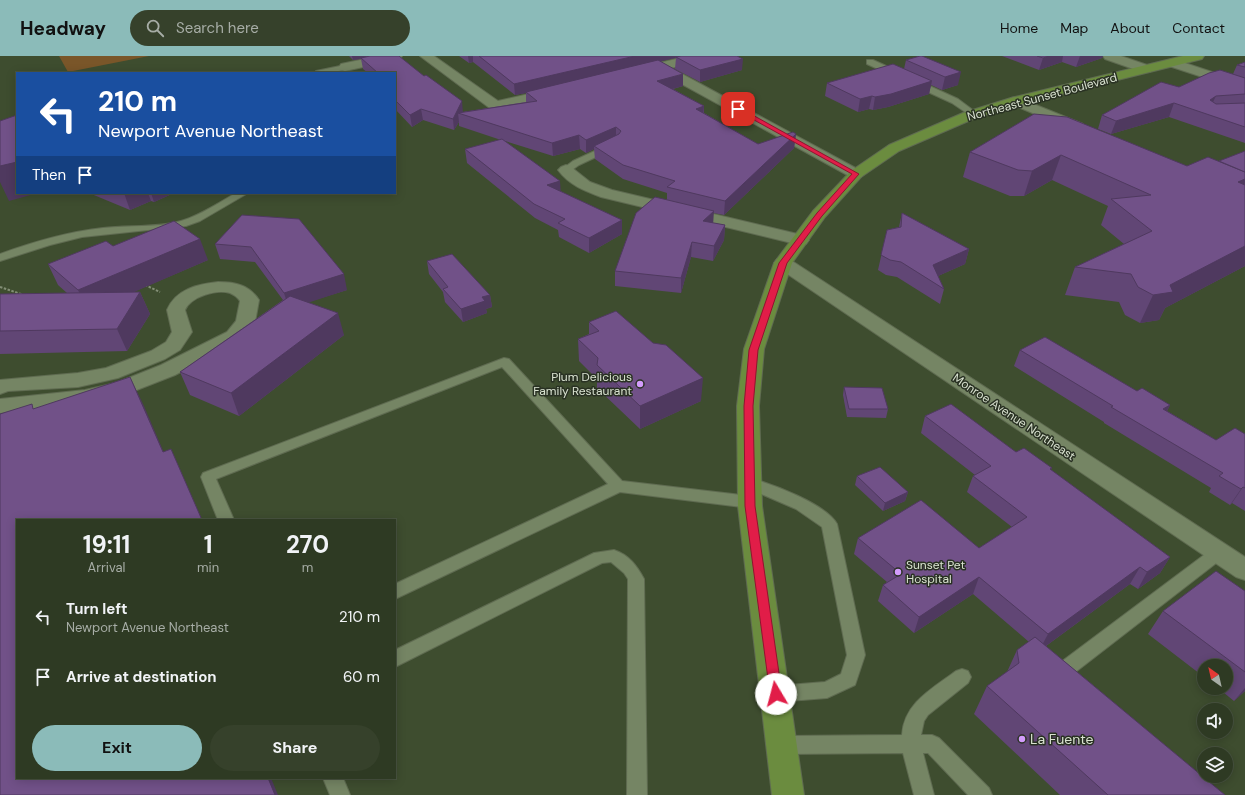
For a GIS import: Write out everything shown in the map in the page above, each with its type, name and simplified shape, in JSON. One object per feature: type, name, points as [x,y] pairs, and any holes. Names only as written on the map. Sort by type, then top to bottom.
[{"type":"main road","name":"Northeast Sunset Boulevard","points":[[788,795],[750,492],[748,406],[754,350],[783,263],[819,214],[856,174],[894,148],[933,130],[974,114],[1016,101],[1198,56]]},
{"type":"street","points":[[344,67],[396,56]]},
{"type":"street","points":[[426,56],[496,106],[571,88]]},
{"type":"street","points":[[623,76],[704,56]]},
{"type":"street","points":[[1109,56],[1146,69]]},
{"type":"street","points":[[1173,63],[1245,87]]},
{"type":"street","points":[[660,67],[856,174]]},
{"type":"street","points":[[1016,101],[1092,132]]},
{"type":"street","points":[[566,170],[584,185],[607,194],[800,240]]},
{"type":"street","name":"Monroe Avenue Northeast","points":[[783,263],[1245,570]]},
{"type":"street","points":[[0,387],[5,385],[78,380],[111,373],[158,355],[173,346],[182,332],[176,310],[181,302],[192,294],[206,289],[219,287],[234,288],[241,291],[250,300],[245,322],[234,336],[168,370],[122,388],[85,397],[0,406]]},
{"type":"lane","points":[[870,62],[955,101],[974,114]]},
{"type":"lane","points":[[323,72],[344,67]]},
{"type":"lane","points":[[566,170],[576,163],[615,144]]},
{"type":"lane","points":[[0,258],[29,247],[66,237],[94,232],[182,224],[196,219],[241,194]]},
{"type":"lane","points":[[226,519],[208,477],[504,362],[618,486]]},
{"type":"lane","points":[[396,592],[618,486],[750,492],[806,507],[819,515],[828,524],[856,654],[849,679],[827,690],[776,694]]},
{"type":"lane","points":[[1063,671],[1218,553]]},
{"type":"lane","points":[[396,659],[600,557],[614,556],[630,568],[636,579],[637,795]]},
{"type":"lane","points":[[924,795],[912,744],[913,726],[917,714],[922,708],[962,677]]},
{"type":"lane","points":[[782,745],[932,744],[982,795]]},
{"type":"lane","points":[[333,779],[340,795]]},
{"type":"path","points":[[139,288],[146,285],[181,302]]},
{"type":"path","points":[[0,287],[21,294],[22,299]]},
{"type":"shaded area","points":[[59,56],[149,56],[68,72]]},
{"type":"building","points":[[370,56],[399,56],[424,76],[426,75],[462,101],[453,119],[421,109],[410,115],[396,101],[396,72],[377,72],[361,58]]},
{"type":"building","points":[[479,56],[635,56],[514,84]]},
{"type":"building","points":[[737,56],[743,59],[700,70],[676,57]]},
{"type":"building","points":[[920,56],[961,72],[945,77],[906,60]]},
{"type":"building","points":[[1037,56],[1049,56],[1043,58]]},
{"type":"building","points":[[658,60],[683,74],[657,81],[704,106],[696,109],[758,144],[793,132],[796,134],[725,201],[667,187],[675,181],[623,165],[594,146],[619,134],[621,131],[616,127],[586,140],[579,135],[552,143],[458,113],[537,101],[526,92]]},
{"type":"building","points":[[1245,62],[1245,67],[1237,65]]},
{"type":"building","points":[[893,64],[932,81],[891,94],[860,99],[827,83]]},
{"type":"building","points":[[1220,70],[1245,78],[1245,94],[1216,96],[1210,100],[1216,104],[1245,103],[1245,127],[1174,103],[1116,121],[1102,115],[1161,82],[1179,87],[1209,73]]},
{"type":"building","points":[[1034,114],[1067,117],[1187,166],[1208,157],[1245,172],[1245,179],[1238,182],[1245,185],[1245,246],[1170,285],[1173,292],[1153,295],[1138,287],[1131,274],[1075,267],[1152,231],[1111,199],[1151,195],[1061,155],[1032,171],[1018,170],[970,152]]},
{"type":"building","points":[[16,115],[16,162],[0,166],[0,121]]},
{"type":"building","points":[[502,139],[560,181],[547,185],[622,220],[589,238],[558,223],[565,219],[534,204],[465,149]]},
{"type":"building","points":[[1245,151],[1245,172],[1219,161]]},
{"type":"building","points":[[655,197],[714,211],[703,221],[725,225],[714,246],[692,242],[681,278],[615,271],[636,213]]},
{"type":"building","points":[[902,213],[969,249],[933,265],[944,289],[901,262],[890,260],[881,255],[887,230],[901,227]]},
{"type":"building","points":[[242,215],[299,219],[344,274],[284,293],[251,247],[215,244]]},
{"type":"building","points":[[174,221],[200,239],[78,290],[48,264],[106,241],[113,246]]},
{"type":"building","points":[[452,254],[490,295],[482,297],[485,301],[461,309],[443,289],[448,287],[427,261]]},
{"type":"building","points":[[140,292],[117,329],[0,331],[0,294]]},
{"type":"building","points":[[290,296],[338,313],[231,393],[180,372]]},
{"type":"building","points":[[616,311],[653,343],[666,345],[703,378],[640,406],[597,365],[598,358],[578,339],[599,331],[589,322]]},
{"type":"building","points":[[1045,337],[1137,391],[1142,388],[1170,405],[1163,409],[1216,440],[1235,428],[1245,434],[1245,488],[1243,487],[1241,489],[1219,476],[1223,473],[1111,407],[1113,406],[1020,350]]},
{"type":"building","points":[[130,377],[163,452],[171,449],[202,519],[16,519],[16,779],[268,779],[275,795],[0,795],[0,414],[32,404],[33,409]]},
{"type":"building","points":[[844,387],[882,388],[888,409],[849,409]]},
{"type":"building","points":[[951,404],[1016,452],[1024,448],[1052,468],[1050,469],[1170,557],[1147,572],[1140,567],[1048,634],[979,577],[919,617],[883,585],[901,574],[858,538],[921,500],[979,548],[1027,517],[973,476],[991,466],[925,416]]},
{"type":"building","points":[[880,467],[908,492],[885,503],[857,476]]},
{"type":"building","points":[[1216,571],[1245,591],[1245,672],[1233,663],[1233,659],[1228,659],[1163,611]]},
{"type":"building","points":[[1035,637],[1197,772],[1197,783],[1211,783],[1225,795],[1108,795],[987,686],[1019,663],[1017,650]]},
{"type":"place","name":"Plum Delicious Family Restaurant","points":[[640,384]]},
{"type":"place","name":"Sunset Pet Hospital","points":[[898,572]]},
{"type":"place","name":"La Fuente","points":[[1022,739]]},
{"type":"route","points":[[738,109],[856,174],[819,214],[783,263],[754,350],[748,406],[750,506],[776,694]]}]
